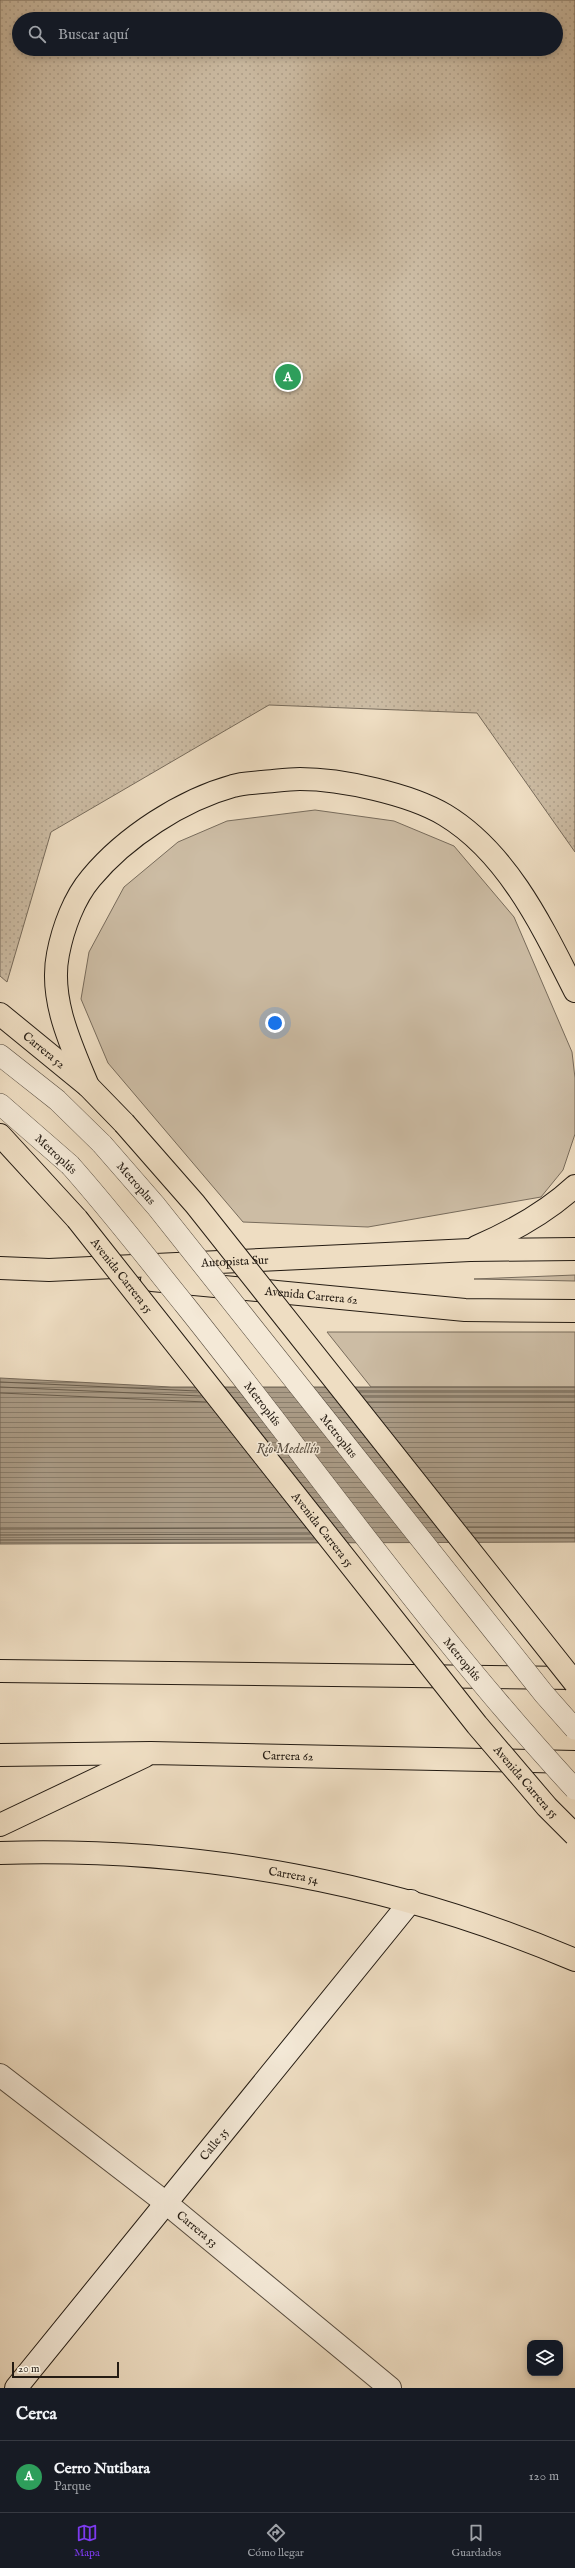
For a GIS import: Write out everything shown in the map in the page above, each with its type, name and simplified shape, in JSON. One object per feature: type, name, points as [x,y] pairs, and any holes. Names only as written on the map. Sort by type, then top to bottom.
[{"type":"main road","points":[[88,1086],[68,1036],[57,997],[57,955],[67,918],[90,878],[128,841],[175,810],[234,785],[300,779],[348,784],[400,796],[445,814],[479,841],[511,877],[550,941],[575,991]]},
{"type":"main road","name":"Carrera 52","points":[[0,1014],[88,1086],[124,1123],[194,1204],[575,1683]]},
{"type":"main road","name":"Avenida Carrera 55","points":[[0,1135],[77,1219],[477,1725],[547,1807],[575,1835]]},
{"type":"main road","points":[[470,1250],[529,1221],[556,1204],[575,1186]]},
{"type":"main road","points":[[470,1250],[575,1249]]},
{"type":"main road","name":"Autopista Sur","points":[[0,1268],[49,1270],[470,1250]]},
{"type":"main road","name":"Avenida Carrera 62","points":[[49,1270],[465,1310],[575,1311]]},
{"type":"main road","points":[[0,1671],[575,1678]]},
{"type":"main road","points":[[0,1825],[151,1753]]},
{"type":"main road","name":"Carrera 62","points":[[0,1755],[151,1753],[575,1762]]},
{"type":"main road","name":"Carrera 54","points":[[0,1852],[46,1851],[164,1856],[278,1871],[411,1900],[519,1936],[575,1960]]},
{"type":"street","name":"Calle 35","points":[[16,2388],[411,1900]]},
{"type":"street","name":"Carrera 53","points":[[0,2075],[166,2203],[390,2388]]},
{"type":"lane","name":"Metroplus","points":[[0,1055],[57,1100],[102,1144],[156,1206],[534,1682],[575,1729]]},
{"type":"lane","name":"Metroplús","points":[[0,1104],[70,1165],[96,1193],[231,1362],[452,1646],[532,1743],[575,1788]]},
{"type":"shaded area","points":[[0,0],[575,0],[575,852],[477,713],[269,705],[51,832],[7,982],[0,976]]},
{"type":"shaded area","points":[[315,810],[394,821],[454,846],[514,917],[572,1052],[575,1078],[575,1134],[563,1170],[541,1197],[368,1227],[243,1222],[108,1063],[81,999],[89,952],[124,887],[178,842],[227,821]]},
{"type":"shaded area","points":[[575,1275],[575,1281],[474,1279]]},
{"type":"shaded area","points":[[327,1332],[575,1332],[575,1387],[371,1387]]},
{"type":"water","name":"Río Medellín","points":[[0,1378],[171,1387],[575,1387],[575,1542],[0,1544]]},
{"type":"place","name":"Cerro Nutibara","points":[[288,377]]}]
